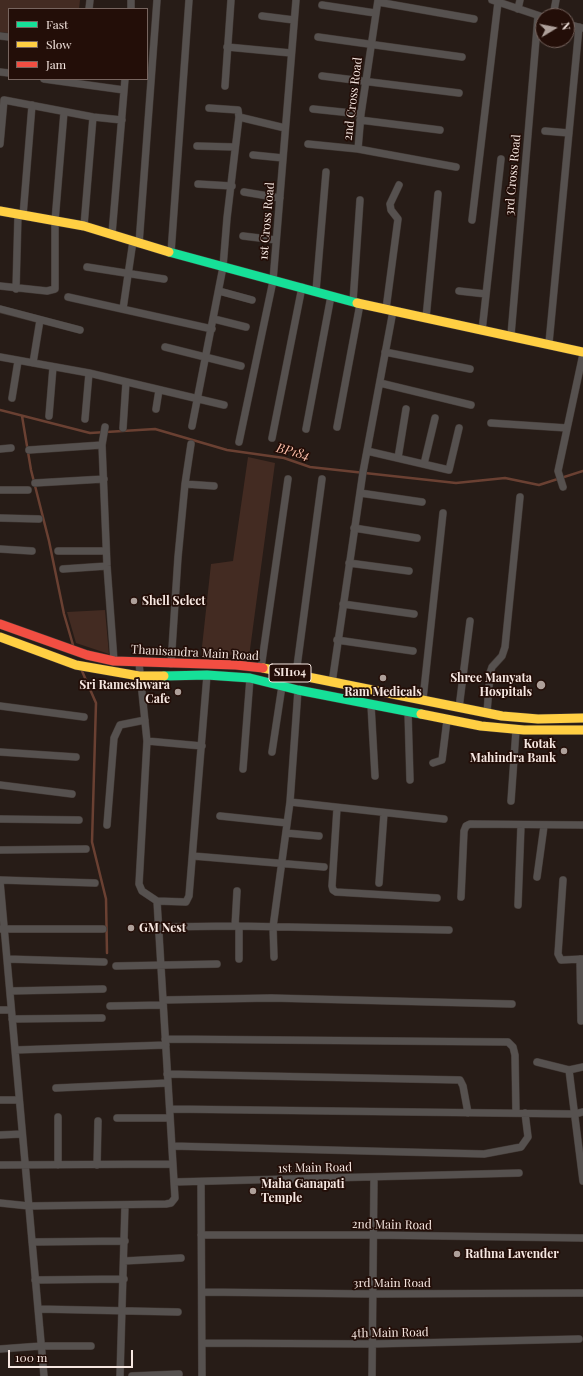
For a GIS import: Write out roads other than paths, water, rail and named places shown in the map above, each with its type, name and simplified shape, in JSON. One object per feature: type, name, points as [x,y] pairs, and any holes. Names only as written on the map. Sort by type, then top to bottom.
[{"type":"main road","points":[[0,211],[84,226],[171,253],[357,303],[482,331],[510,335],[583,353]]},
{"type":"main road","name":"Thanisandra Main Road","points":[[0,624],[87,655],[114,661],[139,664],[236,665],[261,668],[487,713],[538,719],[583,718]]},
{"type":"main road","name":"Thanisandra Main Road","points":[[0,637],[76,665],[139,676],[207,675],[250,678],[298,690],[481,726],[516,730],[583,730]]},
{"type":"street","points":[[123,309],[136,243],[157,0]]},
{"type":"street","points":[[171,253],[189,0]]},
{"type":"street","points":[[225,86],[231,0]]},
{"type":"street","name":"1st Cross Road","points":[[239,442],[273,281],[296,0]]},
{"type":"street","points":[[518,9],[520,0]]},
{"type":"street","points":[[378,1],[474,19]]},
{"type":"street","name":"2nd Cross Road","points":[[378,1],[371,43],[358,149],[456,167]]},
{"type":"street","points":[[472,220],[495,1],[535,15]]},
{"type":"street","points":[[322,5],[376,13]]},
{"type":"street","points":[[262,16],[294,20]]},
{"type":"street","points":[[549,344],[569,133],[581,28]]},
{"type":"street","points":[[318,37],[371,43],[462,57]]},
{"type":"street","points":[[227,47],[291,53]]},
{"type":"street","name":"3rd Cross Road","points":[[510,335],[538,48]]},
{"type":"street","points":[[322,76],[460,93]]},
{"type":"street","points":[[51,80],[124,90]]},
{"type":"street","points":[[112,234],[125,80]]},
{"type":"street","points":[[0,144],[4,100],[93,117],[122,120]]},
{"type":"street","points":[[16,289],[21,215],[32,105]]},
{"type":"street","points":[[192,426],[223,267],[227,218],[239,117],[238,110],[209,108]]},
{"type":"street","points":[[313,109],[440,130]]},
{"type":"street","points":[[0,286],[16,289],[47,291],[55,289],[55,221],[64,112]]},
{"type":"street","points":[[84,226],[93,117]]},
{"type":"street","points":[[239,117],[285,128]]},
{"type":"street","points":[[545,131],[569,133]]},
{"type":"street","points":[[308,144],[358,149]]},
{"type":"street","points":[[197,146],[235,147]]},
{"type":"street","points":[[253,155],[283,158]]},
{"type":"street","points":[[482,331],[501,159]]},
{"type":"street","points":[[316,291],[326,172]]},
{"type":"street","points":[[198,184],[232,186]]},
{"type":"street","points":[[332,683],[362,472],[380,383],[398,218],[391,210],[390,204],[399,184]]},
{"type":"street","points":[[244,192],[280,198]]},
{"type":"street","points":[[426,318],[438,194]]},
{"type":"street","points":[[337,427],[357,303],[360,200]]},
{"type":"street","points":[[243,236],[276,240]]},
{"type":"street","points":[[87,267],[164,280]]},
{"type":"street","points":[[272,438],[302,287]]},
{"type":"street","points":[[460,290],[486,294]]},
{"type":"street","points":[[219,291],[252,300]]},
{"type":"street","points":[[306,429],[331,296]]},
{"type":"street","points":[[68,297],[212,329]]},
{"type":"street","points":[[0,309],[80,330]]},
{"type":"street","points":[[214,318],[246,327]]},
{"type":"street","points":[[33,363],[40,320]]},
{"type":"street","points":[[165,347],[241,366]]},
{"type":"street","points":[[384,352],[470,369]]},
{"type":"street","points":[[563,487],[558,471],[583,353]]},
{"type":"street","points":[[0,357],[90,373],[197,400],[224,405]]},
{"type":"street","points":[[12,398],[18,361]]},
{"type":"street","points":[[49,416],[53,367]]},
{"type":"street","points":[[85,419],[90,373]]},
{"type":"street","points":[[123,428],[126,382]]},
{"type":"street","points":[[380,383],[471,405]]},
{"type":"street","points":[[156,409],[159,390]]},
{"type":"street","points":[[398,458],[406,409]]},
{"type":"street","points":[[424,464],[434,418]]},
{"type":"street","points":[[491,423],[567,428]]},
{"type":"street","points":[[105,427],[102,445],[106,551],[114,661]]},
{"type":"street","points":[[367,451],[450,470],[459,428]]},
{"type":"street","points":[[172,664],[185,484],[191,444]]},
{"type":"street","points":[[29,450],[102,445]]},
{"type":"street","points":[[0,449],[11,448]]},
{"type":"street","points":[[35,483],[104,478]]},
{"type":"street","points":[[261,668],[288,479]]},
{"type":"street","points":[[296,674],[322,479]]},
{"type":"street","points":[[185,484],[214,486]]},
{"type":"street","points":[[0,490],[28,490]]},
{"type":"street","points":[[360,493],[422,502]]},
{"type":"street","points":[[487,713],[490,673],[492,667],[502,656],[505,647],[520,497]]},
{"type":"street","points":[[423,700],[443,514]]},
{"type":"street","points":[[0,518],[39,519]]},
{"type":"street","points":[[354,528],[417,538]]},
{"type":"street","points":[[0,549],[32,551]]},
{"type":"street","points":[[58,551],[106,551]]},
{"type":"street","points":[[349,563],[409,571]]},
{"type":"street","points":[[63,568],[107,566]]},
{"type":"street","points":[[343,604],[414,614]]},
{"type":"street","points":[[459,708],[470,621]]},
{"type":"street","points":[[338,640],[413,652]]},
{"type":"street","points":[[139,664],[139,676],[147,741],[139,884],[142,891],[148,897],[157,901],[186,902],[188,900],[193,856],[207,675]]},
{"type":"street","points":[[243,769],[250,678]]},
{"type":"street","points":[[272,752],[282,686]]},
{"type":"street","points":[[274,956],[273,927],[280,863],[290,802],[298,690]]},
{"type":"street","points":[[371,705],[375,776]]},
{"type":"street","points":[[0,706],[84,717]]},
{"type":"street","points":[[408,712],[410,780]]},
{"type":"street","points":[[107,825],[114,738],[120,725],[145,720]]},
{"type":"street","points":[[433,764],[442,760],[447,720]]},
{"type":"street","points":[[511,801],[516,730]]},
{"type":"street","points":[[147,741],[202,746]]},
{"type":"street","points":[[0,752],[76,757]]},
{"type":"street","points":[[0,785],[72,794]]},
{"type":"street","points":[[290,802],[444,819]]},
{"type":"street","points":[[337,808],[333,890],[336,892],[437,898]]},
{"type":"street","points":[[379,883],[384,813]]},
{"type":"street","points":[[220,816],[287,823]]},
{"type":"street","points":[[0,819],[79,820]]},
{"type":"street","points":[[461,897],[464,831],[466,826],[470,824],[583,826]]},
{"type":"street","points":[[518,905],[521,825]]},
{"type":"street","points":[[537,877],[544,826]]},
{"type":"street","points":[[286,833],[319,836]]},
{"type":"street","points":[[0,850],[86,849]]},
{"type":"street","points":[[193,856],[324,867]]},
{"type":"street","points":[[563,880],[558,954],[562,960],[581,959],[581,1022]]},
{"type":"street","points":[[44,1376],[10,991],[4,969],[0,881],[96,883]]},
{"type":"street","points":[[237,891],[239,959]]},
{"type":"street","points":[[0,1204],[29,1206],[125,1205],[171,1203],[175,1198],[157,901]]},
{"type":"street","points":[[158,927],[237,926],[449,930]]},
{"type":"street","points":[[2,929],[103,929]]},
{"type":"street","points":[[4,956],[104,962]]},
{"type":"street","points":[[116,966],[217,964]]},
{"type":"street","points":[[10,991],[104,989]]},
{"type":"street","points":[[110,1006],[163,1002],[271,998],[512,1004]]},
{"type":"street","points":[[0,1010],[11,1010]]},
{"type":"street","points":[[12,1019],[102,1018]]},
{"type":"street","points":[[15,1050],[166,1042],[508,1042],[513,1047],[515,1056],[516,1113]]},
{"type":"street","points":[[537,1062],[569,1070],[583,1068]]},
{"type":"street","points":[[569,1070],[583,1181]]},
{"type":"street","points":[[167,1074],[460,1080],[463,1086],[468,1113]]},
{"type":"street","points":[[56,1088],[168,1083]]},
{"type":"street","points":[[0,1100],[19,1100]]},
{"type":"street","points":[[170,1110],[575,1114],[583,1112]]},
{"type":"street","points":[[172,1146],[484,1154],[521,1148],[528,1137],[525,1113]]},
{"type":"street","points":[[58,1117],[58,1165]]},
{"type":"street","points":[[117,1118],[170,1118]]},
{"type":"street","points":[[97,1164],[98,1121]]},
{"type":"street","points":[[0,1136],[22,1134]]},
{"type":"street","points":[[0,1165],[173,1164]]},
{"type":"street","name":"1st Main Road","points":[[174,1182],[520,1173]]},
{"type":"street","points":[[372,1376],[374,1177]]},
{"type":"street","points":[[201,1182],[202,1376]]},
{"type":"street","points":[[120,1376],[125,1205]]},
{"type":"street","name":"2nd Main Road","points":[[201,1235],[373,1235],[583,1238]]},
{"type":"street","points":[[32,1242],[125,1241]]},
{"type":"street","points":[[124,1261],[181,1258]]},
{"type":"street","points":[[35,1280],[124,1279]]},
{"type":"street","name":"3rd Main Road","points":[[202,1292],[583,1294]]},
{"type":"street","points":[[38,1309],[178,1312]]},
{"type":"street","name":"4th Main Road","points":[[202,1344],[372,1344],[579,1339]]},
{"type":"street","points":[[0,1349],[41,1346],[91,1346]]},
{"type":"street","points":[[132,1376],[179,1374]]},
{"type":"waterway","name":"BP184","points":[[0,410],[90,433],[155,429],[227,450],[284,458],[310,467],[456,483],[505,478],[539,485],[583,471]]},
{"type":"waterway","points":[[22,416],[31,470],[49,541],[64,614],[73,645]]},
{"type":"waterway","points":[[82,671],[96,703],[92,842],[106,899],[107,953]]},
{"type":"place","name":"Shell Select","points":[[134,601]]},
{"type":"place","name":"Ram Medicals","points":[[383,678]]},
{"type":"place","name":"Shree Manyata Hospitals","points":[[541,685]]},
{"type":"place","name":"Sri Rameshwara Cafe","points":[[178,692]]},
{"type":"place","name":"Kotak Mahindra Bank","points":[[564,751]]},
{"type":"place","name":"GM Nest","points":[[131,928]]},
{"type":"place","name":"Maha Ganapati Temple","points":[[253,1191]]},
{"type":"place","name":"Rathna Lavender","points":[[457,1254]]}]
